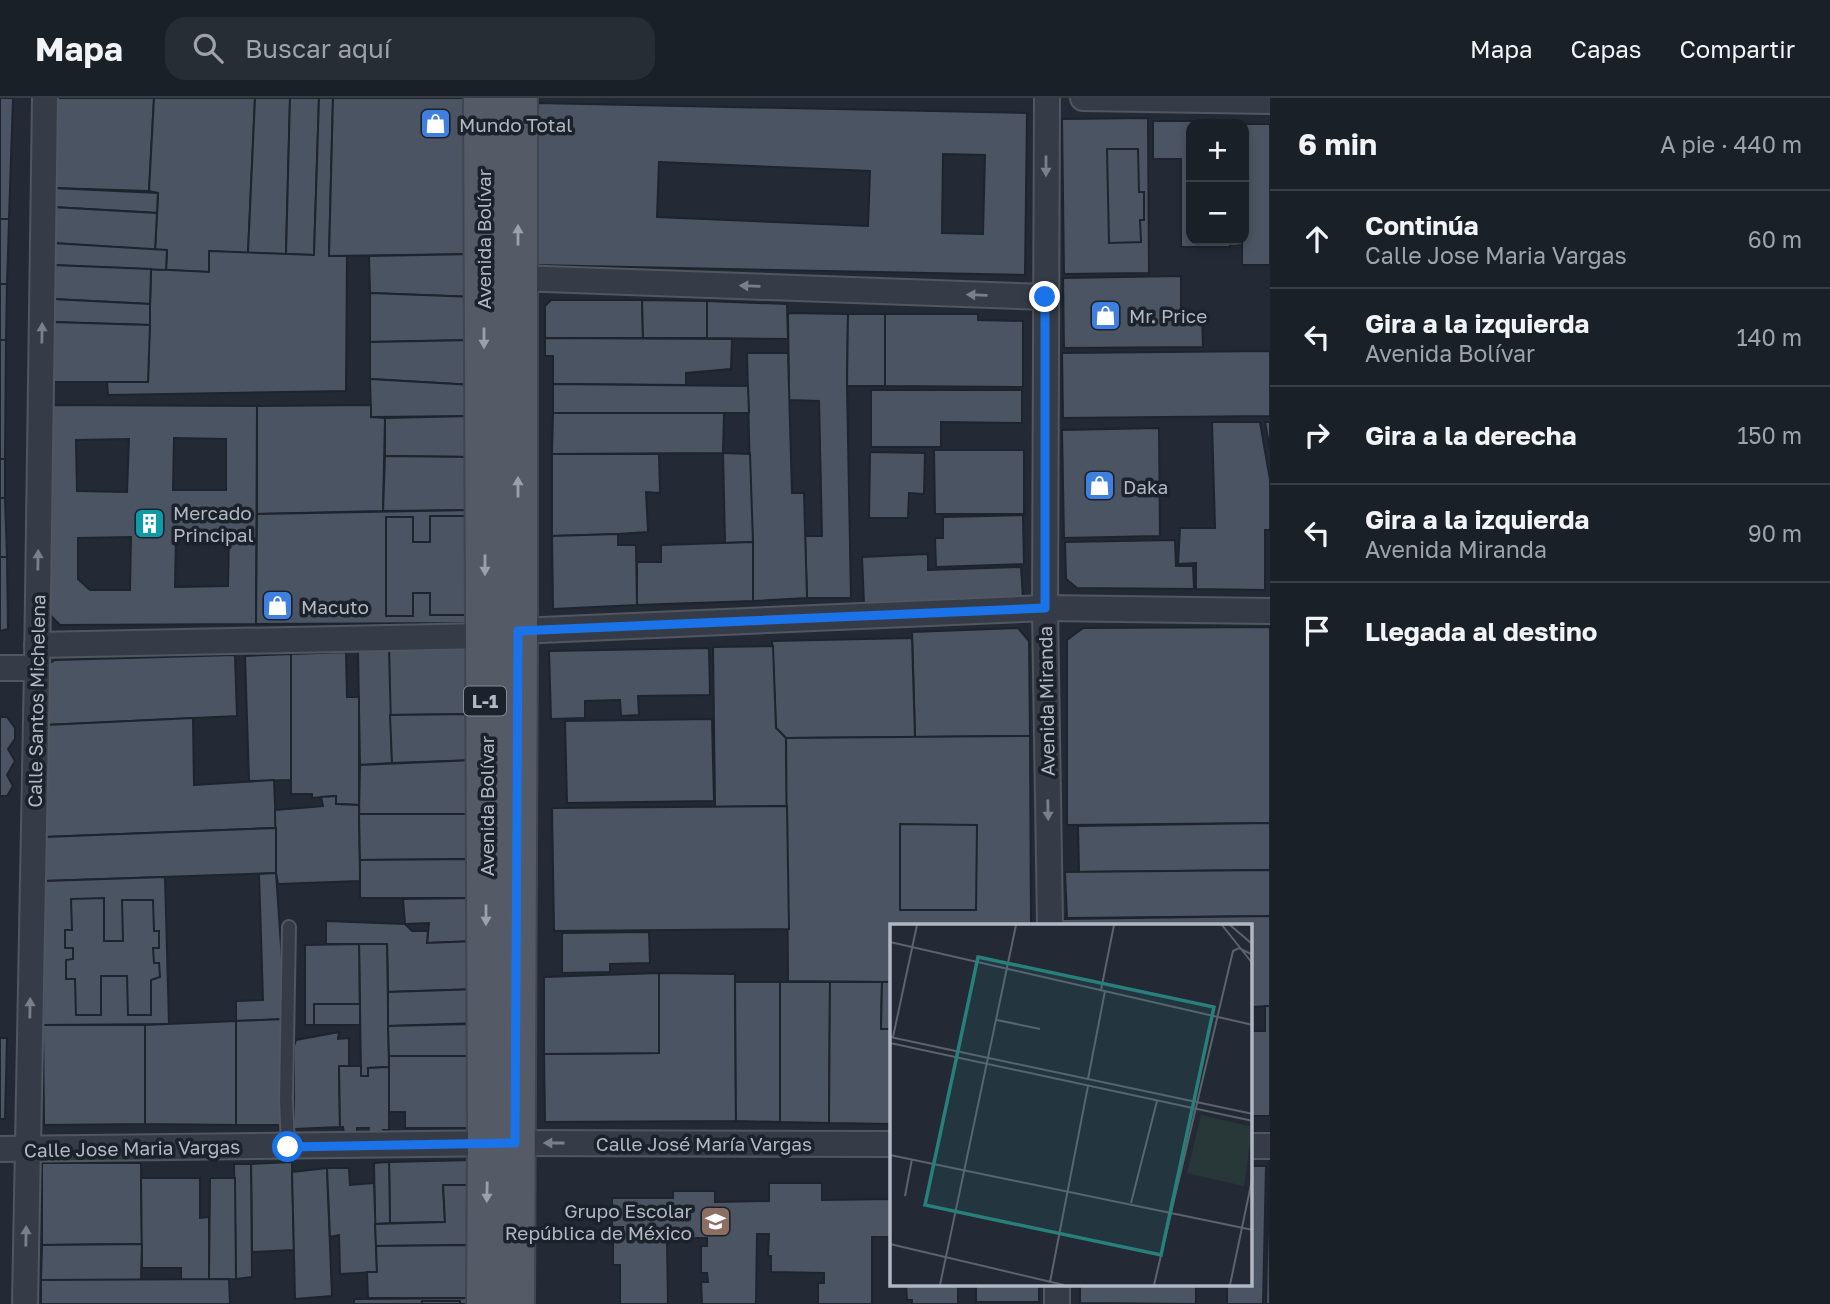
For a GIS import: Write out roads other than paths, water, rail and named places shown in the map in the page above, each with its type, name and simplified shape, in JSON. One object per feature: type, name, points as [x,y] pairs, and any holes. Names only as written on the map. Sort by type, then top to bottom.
[{"type":"main road","name":"Avenida Bolívar","points":[[483,98],[501,633],[501,1144],[515,1304]]},
{"type":"main road","name":"Avenida Bolívar","points":[[501,633],[518,278],[518,98]]},
{"type":"main road","name":"Avenida Bolívar","points":[[486,1304],[501,1144]]},
{"type":"street","name":"Calle Santos Michelena","points":[[25,1304],[45,98]]},
{"type":"street","name":"Avenida Miranda","points":[[1047,98],[1045,608],[1050,924]]},
{"type":"street","points":[[1083,98],[1270,101]]},
{"type":"street","points":[[518,278],[1045,297]]},
{"type":"street","points":[[0,668],[37,657],[1045,608],[1270,611]]},
{"type":"street","name":"Calle José María Vargas","points":[[501,1144],[890,1144]]},
{"type":"street","name":"Calle Jose Maria Vargas","points":[[0,1149],[501,1144]]},
{"type":"street","points":[[1252,1146],[1270,1146]]},
{"type":"street","points":[[1057,1286],[1057,1304]]},
{"type":"lane","points":[[288,1147],[286,1099],[289,927]]},
{"type":"place","name":"Mundo Total","points":[[436,124]]},
{"type":"place","name":"Mr. Price","points":[[1106,315]]},
{"type":"place","name":"Daka","points":[[1100,486]]},
{"type":"place","name":"Mercado Principal","points":[[150,523]]},
{"type":"place","name":"Macuto","points":[[278,606]]},
{"type":"place","name":"Grupo Escolar República de México","points":[[715,1221]]}]
